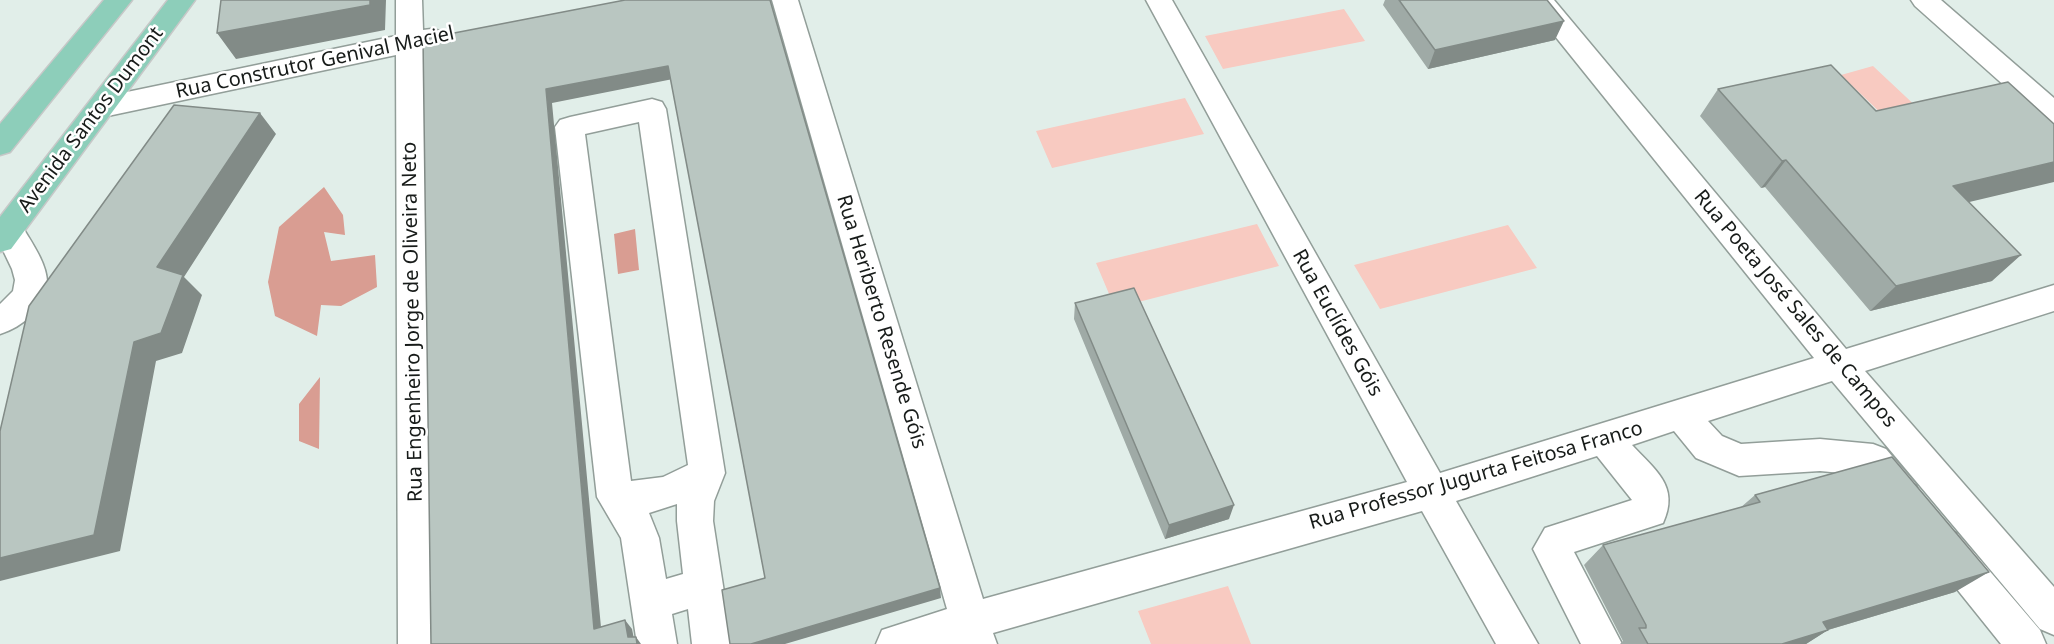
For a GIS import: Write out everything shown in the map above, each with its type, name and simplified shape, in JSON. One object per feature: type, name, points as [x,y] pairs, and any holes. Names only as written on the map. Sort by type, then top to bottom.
[{"type":"main road","points":[[0,144],[119,0]]},
{"type":"main road","name":"Avenida Santos Dumont","points":[[4,235],[182,0]]},
{"type":"street","name":"Rua Engenheiro Jorge de Oliveira Neto","points":[[409,0],[418,644]]},
{"type":"street","name":"Rua Heriberto Resende Góis","points":[[785,0],[974,632]]},
{"type":"street","name":"Rua Euclídes Góis","points":[[1159,0],[1431,492],[1518,644]]},
{"type":"street","name":"Rua Poeta José Sales de Campos","points":[[1539,0],[1840,366],[2054,616]]},
{"type":"street","points":[[1924,0],[2054,114]]},
{"type":"street","name":"Rua Construtor Genival Maciel","points":[[103,107],[453,34]]},
{"type":"street","points":[[657,644],[640,537],[624,509],[570,127],[652,109],[701,487],[695,521],[712,644]]},
{"type":"street","points":[[0,321],[26,301],[32,289],[29,269],[4,235]]},
{"type":"street","name":"Rua Professor Jugurta Feitosa Franco","points":[[896,644],[974,632],[1682,415],[2054,298]]},
{"type":"street","points":[[1682,415],[1709,447],[1739,460],[1820,455],[1873,460],[2026,644]]},
{"type":"street","points":[[1602,644],[1552,549],[1558,540],[1650,511],[1650,492],[1604,439]]},
{"type":"street","points":[[624,509],[653,507],[677,501],[701,487]]},
{"type":"street","points":[[650,602],[704,586]]},
{"type":"shaded area","points":[[1344,9],[1365,41],[1223,69],[1205,36]]},
{"type":"shaded area","points":[[1873,66],[1921,111],[1888,120],[1841,75]]},
{"type":"shaded area","points":[[1185,98],[1204,134],[1052,168],[1036,131]]},
{"type":"shaded area","points":[[324,187],[343,215],[345,235],[324,232],[331,261],[375,255],[377,287],[341,306],[321,305],[317,336],[275,316],[268,282],[279,227]]},
{"type":"shaded area","points":[[1257,224],[1279,266],[1115,308],[1096,263]]},
{"type":"shaded area","points":[[1508,225],[1537,268],[1380,309],[1354,265]]},
{"type":"shaded area","points":[[635,229],[639,270],[618,274],[614,234]]},
{"type":"shaded area","points":[[320,377],[319,449],[299,441],[299,404]]},
{"type":"shaded area","points":[[1228,586],[1251,644],[1151,644],[1138,611]]},
{"type":"building","points":[[221,0],[370,0],[370,5],[217,33]]},
{"type":"building","points":[[625,0],[770,0],[940,588],[751,644],[730,644],[722,590],[765,578],[668,66],[546,89],[594,629],[625,620],[628,637],[636,637],[637,644],[431,644],[423,39]]},
{"type":"building","points":[[1399,0],[1547,0],[1564,21],[1435,50]]},
{"type":"building","points":[[1831,65],[1876,111],[2008,82],[2054,124],[2054,162],[1953,186],[2021,255],[1896,286],[1786,160],[1782,161],[1718,89]]},
{"type":"building","points":[[174,105],[260,113],[157,267],[183,275],[161,333],[134,342],[94,535],[0,558],[0,431],[29,306]]},
{"type":"building","points":[[1134,288],[1234,505],[1169,525],[1075,303]]},
{"type":"building","points":[[1892,457],[1989,572],[1823,622],[1828,630],[1782,644],[1648,644],[1639,628],[1646,628],[1646,625],[1603,545],[1760,502],[1755,495]]}]
